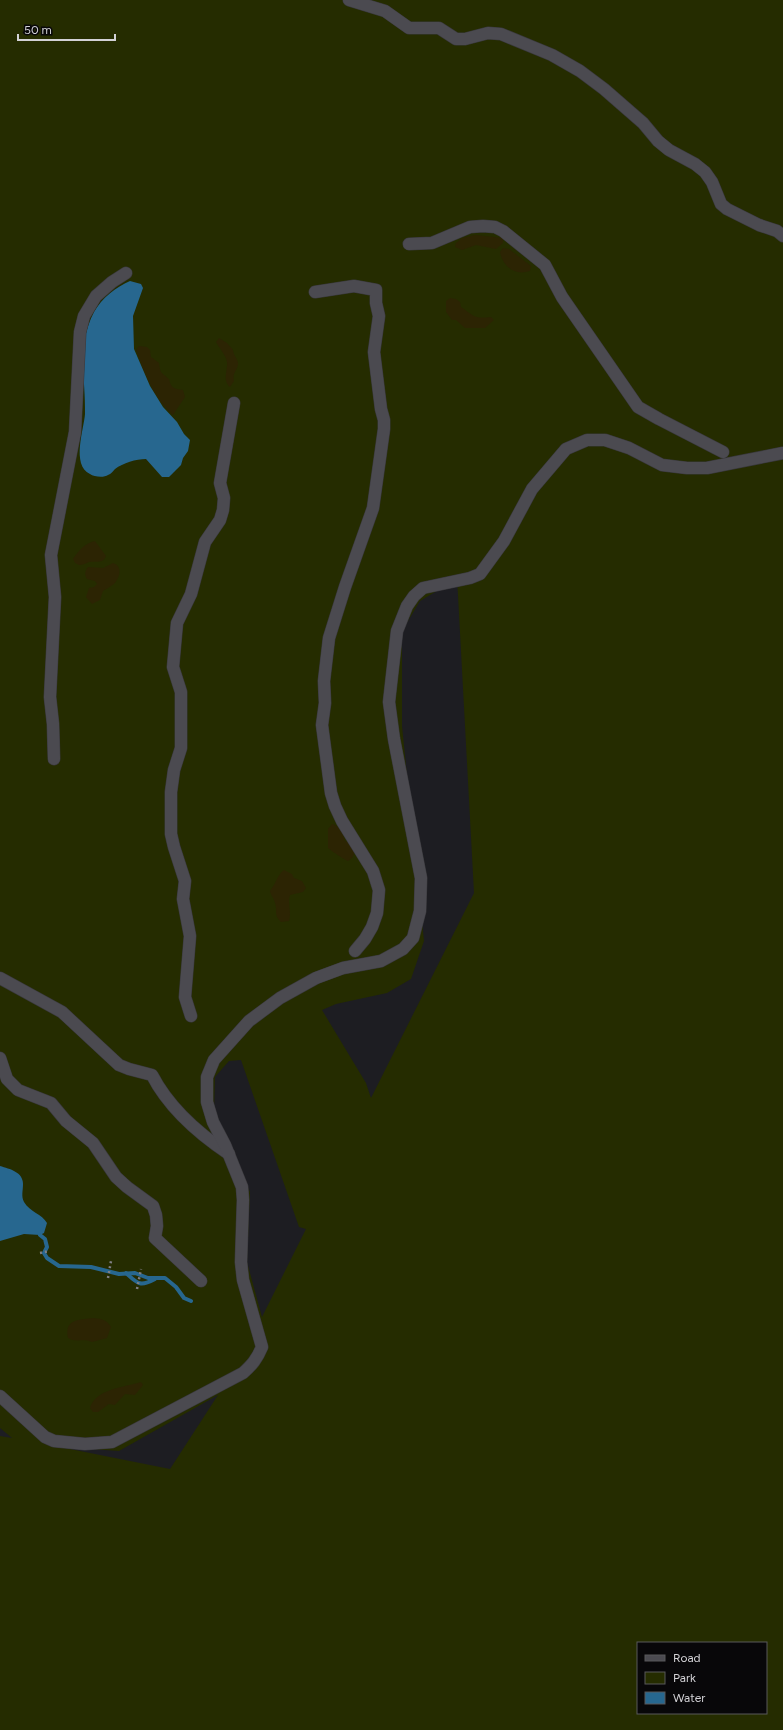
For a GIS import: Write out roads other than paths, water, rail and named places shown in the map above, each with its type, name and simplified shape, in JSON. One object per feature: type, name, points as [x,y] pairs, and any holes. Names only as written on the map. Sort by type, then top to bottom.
[{"type":"street","points":[[349,0],[384,11],[409,28],[439,28],[456,39],[465,39],[488,33],[501,34],[552,55],[580,71],[604,89],[643,123],[658,141],[669,150],[695,164],[705,172],[712,182],[721,204],[753,222],[783,236]]},
{"type":"street","points":[[409,244],[432,243],[470,227],[495,227],[503,231],[546,265],[562,297],[638,407],[723,452]]},
{"type":"street","points":[[54,759],[54,724],[50,697],[55,597],[51,555],[75,432],[80,332],[84,316],[96,296],[112,282],[126,273]]},
{"type":"street","points":[[315,292],[354,286],[376,290],[376,303],[379,316],[374,352],[384,429],[373,508],[345,587],[330,638],[324,681],[325,703],[322,725],[331,793],[335,806],[342,821],[374,871],[379,890],[377,913],[372,927],[365,939],[355,951]]},
{"type":"street","points":[[191,1016],[185,997],[190,936],[183,899],[185,881],[171,834],[171,792],[174,770],[181,748],[181,692],[173,667],[177,623],[191,594],[205,542],[220,520],[223,510],[224,498],[220,483],[234,403]]},
{"type":"street","points":[[0,1396],[45,1437],[54,1441],[85,1444],[112,1442],[243,1373],[252,1365],[262,1347],[243,1280],[241,1262],[242,1187],[229,1154],[213,1122],[207,1102],[207,1078],[214,1060],[249,1021],[280,998],[316,978],[343,968],[381,961],[403,949],[413,938],[420,911],[421,878],[394,739],[390,702],[397,631],[407,606],[414,596],[423,588],[470,578],[480,574],[504,541],[532,489],[566,449],[587,440],[605,440],[628,448],[662,465],[687,468],[706,468],[783,453]]},
{"type":"street","points":[[0,978],[62,1012],[119,1065],[152,1075],[159,1089],[204,1137],[229,1154]]},
{"type":"street","points":[[0,1058],[7,1079],[18,1090],[52,1103],[66,1121],[93,1143],[116,1177],[153,1206],[157,1226],[155,1238],[201,1281]]},
{"type":"water","points":[[130,281],[141,284],[143,288],[133,316],[134,349],[150,386],[163,407],[177,422],[184,434],[190,440],[188,451],[183,458],[181,465],[169,477],[162,477],[146,459],[126,463],[115,469],[109,475],[102,477],[90,474],[84,469],[81,463],[80,446],[85,414],[83,363],[85,338],[88,325],[97,307],[105,298],[120,286]]},
{"type":"water","points":[[0,1166],[8,1168],[21,1177],[23,1184],[23,1200],[29,1208],[42,1217],[47,1223],[44,1233],[40,1235],[24,1234],[0,1241]]},
{"type":"waterway","points":[[40,1235],[45,1239],[47,1247],[44,1253],[47,1258],[59,1266],[91,1267],[119,1274],[135,1273],[148,1278],[165,1278],[176,1287],[184,1298],[191,1301]]},
{"type":"waterway","points":[[126,1273],[133,1280],[142,1284],[155,1279]]}]
